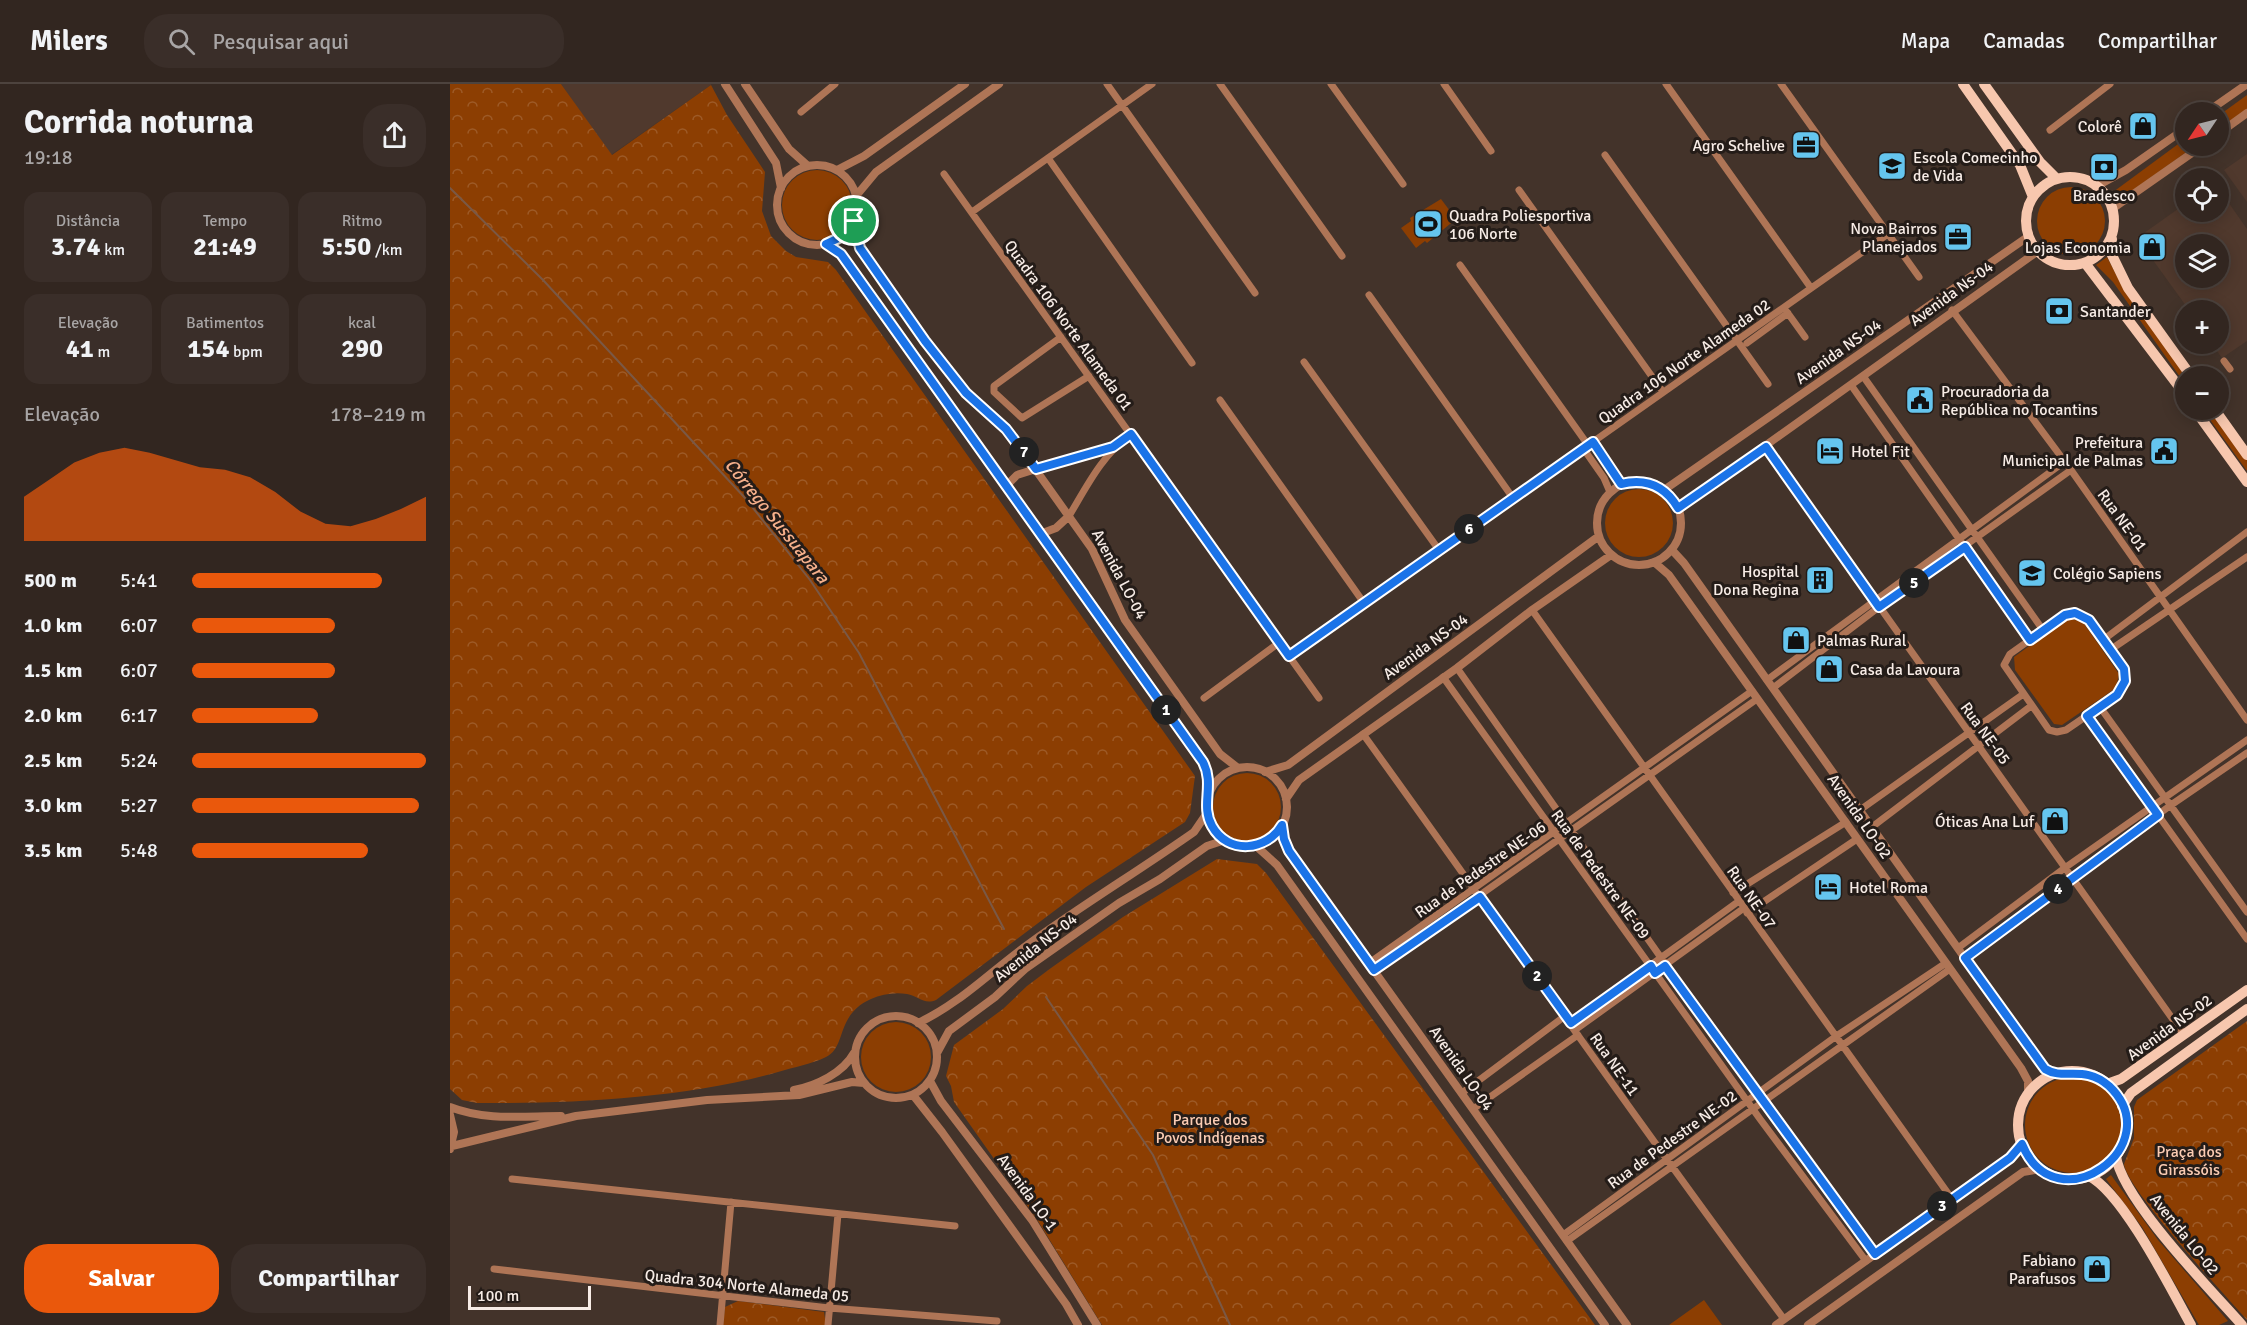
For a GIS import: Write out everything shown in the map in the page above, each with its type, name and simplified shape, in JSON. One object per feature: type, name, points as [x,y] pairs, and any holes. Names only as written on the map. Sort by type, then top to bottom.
[{"type":"main road","points":[[1963,84],[2020,165],[2033,197]]},
{"type":"main road","points":[[1984,84],[2040,162],[2056,179]]},
{"type":"main road","points":[[2112,233],[2101,252],[2085,263],[2066,265],[2051,261],[2038,251],[2029,236],[2027,212],[2033,197],[2047,183],[2056,179],[2078,178],[2097,186],[2112,209],[2112,233],[2111,253],[2116,266],[2184,366]]},
{"type":"main road","points":[[2085,263],[2175,382]]},
{"type":"main road","points":[[2202,420],[2247,482]]},
{"type":"main road","points":[[2222,420],[2247,455]]},
{"type":"main road","name":"Avenida NS-02","points":[[2107,1084],[2121,1079],[2247,990]]},
{"type":"main road","name":"Avenida NS-02","points":[[2122,1106],[2131,1093],[2247,1009]]},
{"type":"main road","points":[[2083,1072],[2107,1084],[2122,1106],[2125,1130],[2116,1156],[2104,1168],[2089,1176],[2064,1178],[2041,1169],[2031,1160],[2022,1144],[2019,1118],[2028,1094],[2039,1083],[2056,1074],[2083,1072]]},
{"type":"main road","name":"Avenida LO-02","points":[[2116,1156],[2119,1174],[2143,1208],[2242,1325]]},
{"type":"main road","points":[[2089,1176],[2104,1184],[2133,1227],[2191,1325]]},
{"type":"street","points":[[725,84],[776,163],[782,188]]},
{"type":"street","points":[[745,84],[789,149],[808,166]]},
{"type":"street","points":[[801,112],[835,84]]},
{"type":"street","points":[[837,170],[864,156],[965,84]]},
{"type":"street","points":[[856,196],[876,172],[999,84]]},
{"type":"street","points":[[1107,84],[1255,293]]},
{"type":"street","points":[[972,212],[1152,84]]},
{"type":"street","points":[[1220,84],[1342,256]]},
{"type":"street","points":[[1331,84],[1403,184]]},
{"type":"street","points":[[1444,84],[1491,151]]},
{"type":"street","points":[[1666,84],[1811,288]]},
{"type":"street","points":[[1781,84],[1919,277]]},
{"type":"street","points":[[2050,130],[2110,84]]},
{"type":"street","points":[[2221,102],[2247,84]]},
{"type":"street","points":[[2229,126],[2247,113]]},
{"type":"street","points":[[2097,186],[2126,170],[2175,136]]},
{"type":"street","points":[[1605,155],[1768,384]]},
{"type":"street","points":[[2112,209],[2188,156]]},
{"type":"street","points":[[1048,158],[1192,363]]},
{"type":"street","points":[[820,165],[837,170],[850,182],[856,196],[854,221],[843,236],[826,244],[806,243],[787,231],[778,212],[778,200],[782,188],[792,174],[808,166],[820,165]]},
{"type":"street","name":"Quadra 106 Norte Alameda 01","points":[[944,174],[1319,698]]},
{"type":"street","points":[[1519,190],[1663,392]]},
{"type":"street","name":"Avenida LO-04","points":[[854,221],[860,248],[925,341],[966,393],[1006,429],[1036,469],[1095,553],[1125,620],[1220,754],[1238,768]]},
{"type":"street","name":"Quadra 106 Norte Alameda 02","points":[[1289,656],[1737,340],[1786,310],[1811,288],[1888,234]]},
{"type":"street","name":"Avenida NS-04","points":[[1664,490],[2029,236]]},
{"type":"street","points":[[826,244],[841,254],[1203,762],[1210,790],[1207,813],[1214,830],[1225,840],[1239,846],[1256,846],[1271,839],[1282,825],[1286,814],[1286,799],[1279,784],[1265,771]]},
{"type":"street","name":"Avenida Ns-04","points":[[1678,508],[1766,447],[1952,310],[2038,251]]},
{"type":"street","points":[[1460,264],[1588,445],[1621,484]]},
{"type":"street","points":[[1369,295],[1514,498]]},
{"type":"street","points":[[1747,343],[1786,310],[1805,337]]},
{"type":"street","name":"Rua NE-01","points":[[1952,310],[2071,470],[2247,720]]},
{"type":"street","points":[[1061,337],[994,386],[994,392],[1023,418],[1089,376]]},
{"type":"street","points":[[2224,361],[2230,369]]},
{"type":"street","points":[[1304,362],[1439,550]]},
{"type":"street","points":[[1863,376],[1973,528],[2043,630]]},
{"type":"street","points":[[1851,385],[2030,640]]},
{"type":"street","points":[[1220,400],[1364,603]]},
{"type":"street","points":[[1006,486],[1017,475],[1113,447],[1131,434]]},
{"type":"street","points":[[1588,445],[1610,492]]},
{"type":"street","points":[[1041,534],[1056,528],[1069,516],[1113,447]]},
{"type":"street","name":"Rua NE-05","points":[[1766,447],[2074,877],[2184,1035]]},
{"type":"street","points":[[1770,684],[1874,600],[2064,462]]},
{"type":"street","points":[[1770,684],[2071,470]]},
{"type":"street","points":[[1645,481],[1664,490],[1678,508],[1681,530],[1672,550],[1654,562],[1627,564],[1611,555],[1599,536],[1598,519],[1600,508],[1610,492],[1621,484],[1645,481]]},
{"type":"street","points":[[2103,640],[2247,532]]},
{"type":"street","name":"Avenida NS-04","points":[[1238,768],[1251,767],[1265,771],[1286,767],[1599,536]]},
{"type":"street","name":"Avenida LO-02","points":[[1672,550],[1684,562],[2038,1061],[2045,1069],[2056,1074]]},
{"type":"street","points":[[1286,799],[1296,783],[1611,555]]},
{"type":"street","points":[[2110,650],[2247,556]]},
{"type":"street","name":"Avenida LO-02","points":[[1654,562],[1669,575],[2021,1068],[2029,1083],[2028,1094]]},
{"type":"street","name":"Rua NE-07","points":[[1532,610],[1952,1199]]},
{"type":"street","points":[[2075,613],[2089,620],[2124,669],[2125,681],[2117,695],[2066,730],[2058,732],[2049,730],[2022,695],[2004,666],[2010,654],[2043,630],[2065,615],[2075,613]]},
{"type":"street","points":[[1204,698],[1280,642]]},
{"type":"street","name":"Rua de Pedestre NE-09","points":[[1457,668],[1757,1094],[1875,1254]]},
{"type":"street","name":"Rua de Pedestre NE-09","points":[[1443,677],[1747,1101],[1866,1261]]},
{"type":"street","name":"Rua de Pedestre NE-06","points":[[1372,967],[1475,889],[1752,691]]},
{"type":"street","points":[[1860,810],[2022,695]]},
{"type":"street","name":"Rua de Pedestre NE-06","points":[[1372,967],[1480,897],[1757,699]]},
{"type":"street","points":[[1872,827],[2031,706]]},
{"type":"street","points":[[2100,707],[2247,912]]},
{"type":"street","points":[[2087,716],[2247,939]]},
{"type":"street","name":"Rua NE-11","points":[[1363,734],[1571,1023],[1664,1160],[1784,1319]]},
{"type":"street","points":[[1958,948],[2066,867],[2247,740]]},
{"type":"street","points":[[1965,958],[2171,805],[2247,753]]},
{"type":"street","points":[[1210,790],[1221,776],[1238,768]]},
{"type":"street","name":"Avenida NS-04","points":[[918,1023],[939,1014],[1031,942],[1194,832],[1207,813]]},
{"type":"street","points":[[1733,893],[1846,822]]},
{"type":"street","name":"Avenida LO-04","points":[[1282,825],[1289,851],[1627,1325]]},
{"type":"street","points":[[1571,1023],[1743,908],[1857,839]]},
{"type":"street","name":"Avenida NS-04","points":[[937,1053],[949,1031],[995,997],[1033,964],[1204,848],[1225,840]]},
{"type":"street","name":"Avenida LO-04","points":[[1256,846],[1277,865],[1605,1325]]},
{"type":"street","name":"Rua de Pedestre NE-02","points":[[1565,1238],[1664,1160],[1835,1037],[1948,966]]},
{"type":"street","name":"Rua de Pedestre NE-02","points":[[1565,1238],[1670,1168],[1842,1047],[1948,966]]},
{"type":"street","points":[[1473,1109],[1577,1032],[1653,969]]},
{"type":"street","points":[[450,1107],[468,1114],[576,1116],[770,1095],[800,1089],[829,1077],[849,1062],[865,1029],[889,1016],[902,1016],[918,1023],[933,1040],[937,1053],[936,1068],[930,1081],[913,1095],[895,1097],[864,1083],[845,1083],[799,1095],[770,1095]]},
{"type":"street","points":[[1462,1093],[1565,1016]]},
{"type":"street","points":[[854,1053],[856,1065],[864,1083]]},
{"type":"street","name":"Avenida LO-1","points":[[930,1081],[941,1101],[1032,1221],[1097,1325]]},
{"type":"street","name":"Avenida LO-1","points":[[913,1095],[1066,1304],[1078,1325]]},
{"type":"street","points":[[450,1115],[454,1132],[451,1147],[576,1116]]},
{"type":"street","points":[[1776,1325],[2015,1154],[2022,1144]]},
{"type":"street","points":[[1808,1325],[2023,1172],[2041,1169]]},
{"type":"street","points":[[512,1179],[955,1226]]},
{"type":"street","points":[[720,1325],[731,1202]]},
{"type":"street","points":[[828,1325],[838,1214]]},
{"type":"street","name":"Quadra 304 Norte Alameda 05","points":[[494,1269],[829,1308],[998,1321]]},
{"type":"shaded area","points":[[561,84],[711,84],[711,85],[611,155]]},
{"type":"shaded area","points":[[2247,154],[2247,202],[2229,177],[2229,168],[2227,168]]},
{"type":"shaded area","points":[[2229,203],[2247,229],[2247,341],[2229,353],[2229,300],[2182,300],[2137,238],[2175,211],[2175,222],[2229,222]]},
{"type":"green space","points":[[450,84],[561,84],[612,155],[711,85],[727,115],[765,172],[762,211],[771,236],[786,251],[796,257],[828,262],[836,270],[1195,776],[1190,813],[1185,822],[1086,887],[936,1000],[924,1001],[911,995],[893,993],[875,997],[860,1006],[846,1022],[837,1046],[821,1059],[743,1081],[629,1098],[477,1103],[462,1100],[450,1089]]},
{"type":"green space","points":[[2247,95],[2247,109],[2229,122],[2229,108]]},
{"type":"green space","points":[[2175,146],[2175,156],[2181,156],[2115,203],[2109,195]]},
{"type":"green space","points":[[817,170],[836,176],[846,186],[852,205],[846,224],[836,234],[817,240],[798,234],[788,224],[782,205],[788,186],[798,176]]},
{"type":"green space","points":[[2064,187],[2078,187],[2090,192],[2100,202],[2105,221],[2100,240],[2090,250],[2078,255],[2064,255],[2052,250],[2042,240],[2037,228],[2037,214],[2042,202],[2052,192]]},
{"type":"green space","name":"Quadra Poliesportiva 106 Norte","points":[[1441,199],[1456,219],[1427,243],[1425,241],[1416,248],[1401,228],[1411,221],[1410,218]]},
{"type":"green space","points":[[2107,257],[2118,278],[2179,366],[2175,366],[2175,370],[2113,282],[2096,265]]},
{"type":"green space","points":[[2210,420],[2218,420],[2247,460],[2247,471]]},
{"type":"green space","points":[[1632,489],[1646,489],[1658,494],[1668,504],[1673,523],[1668,542],[1658,552],[1646,557],[1632,557],[1620,552],[1610,542],[1605,530],[1605,516],[1610,504],[1620,494]]},
{"type":"green space","points":[[2068,618],[2083,622],[2119,674],[2116,688],[2062,725],[2054,724],[2015,670],[2014,657]]},
{"type":"green space","points":[[1254,773],[1266,779],[1275,788],[1281,800],[1279,820],[1271,831],[1254,841],[1240,841],[1223,831],[1215,820],[1213,800],[1223,783],[1234,775]]},
{"type":"green space","name":"Parque dos Povos Indígenas","points":[[1217,859],[1257,864],[1266,873],[1595,1325],[1102,1325],[1038,1221],[954,1102],[951,1086],[946,1076],[954,1045],[1003,1009],[1027,986],[1123,917]]},
{"type":"green space","name":"Praça dos Girassóis","points":[[2247,1021],[2247,1320],[2158,1218],[2129,1177],[2124,1164],[2134,1138],[2134,1107],[2137,1100]]},
{"type":"green space","points":[[896,1022],[909,1025],[921,1032],[928,1044],[931,1057],[928,1070],[921,1082],[909,1089],[896,1092],[883,1089],[871,1082],[864,1070],[861,1057],[864,1044],[871,1032],[883,1025]]},
{"type":"green space","points":[[2073,1077],[2091,1081],[2107,1091],[2117,1107],[2121,1125],[2117,1143],[2107,1159],[2091,1169],[2073,1173],[2055,1169],[2039,1159],[2029,1143],[2025,1125],[2029,1107],[2039,1091],[2055,1081]]},
{"type":"green space","points":[[2111,1175],[2158,1240],[2228,1321],[2219,1325],[2199,1325],[2142,1227],[2106,1179]]},
{"type":"green space","points":[[1704,1300],[1722,1325],[1669,1325]]},
{"type":"green space","points":[[738,1301],[824,1312],[826,1325],[723,1325],[725,1307]]},
{"type":"waterway","name":"Córrego Sussuapara","points":[[450,188],[543,280],[745,498],[810,580],[859,653],[1004,929]]},
{"type":"waterway","name":"Córrego Sussuapara","points":[[1046,997],[1153,1155],[1230,1325]]},
{"type":"place","name":"Colorê","points":[[2143,126]]},
{"type":"place","name":"Agro Schelive","points":[[1806,145]]},
{"type":"place","name":"Escola Comecinho de Vida","points":[[1892,166]]},
{"type":"place","name":"Bradesco","points":[[2104,167]]},
{"type":"place","name":"Quadra Poliesportiva 106 Norte","points":[[1428,224]]},
{"type":"place","name":"Nova Bairros Planejados","points":[[1958,237]]},
{"type":"place","name":"Lojas Economia","points":[[2152,247]]},
{"type":"place","name":"Santander","points":[[2059,311]]},
{"type":"place","name":"Procuradoria da República no Tocantins","points":[[1920,400]]},
{"type":"place","name":"Hotel Fit","points":[[1830,451]]},
{"type":"place","name":"Prefeitura Municipal de Palmas","points":[[2164,451]]},
{"type":"place","name":"Colégio Sapiens","points":[[2032,573]]},
{"type":"place","name":"Hospital Dona Regina","points":[[1820,580]]},
{"type":"place","name":"Palmas Rural","points":[[1796,640]]},
{"type":"place","name":"Casa da Lavoura","points":[[1829,669]]},
{"type":"place","name":"Óticas Ana Luf","points":[[2055,821]]},
{"type":"place","name":"Hotel Roma","points":[[1828,887]]},
{"type":"place","name":"Fabiano Parafusos","points":[[2097,1269]]},
{"type":"route","points":[[854,221],[860,248],[925,341],[966,393],[1006,429],[1036,469],[1113,447],[1131,434],[1289,656],[1593,442],[1621,484],[1645,481],[1664,490],[1678,508],[1766,447],[1879,607],[1965,547],[2030,640],[2065,615],[2075,613],[2089,620],[2124,669],[2125,681],[2117,695],[2087,716],[2158,815],[1965,958],[2045,1069],[2056,1074],[2071,1071],[2083,1072],[2099,1079],[2113,1091],[2122,1105],[2126,1123],[2124,1139],[2116,1156],[2106,1167],[2095,1174],[2082,1178],[2064,1178],[2045,1172],[2032,1161],[2022,1144],[2010,1158],[1875,1254],[1665,966],[1655,973],[1651,966],[1571,1023],[1480,897],[1374,970],[1289,851],[1282,825],[1269,840],[1248,847],[1232,844],[1214,830],[1207,813],[1210,790],[1203,762],[841,254],[826,244],[843,236],[854,221]]}]
